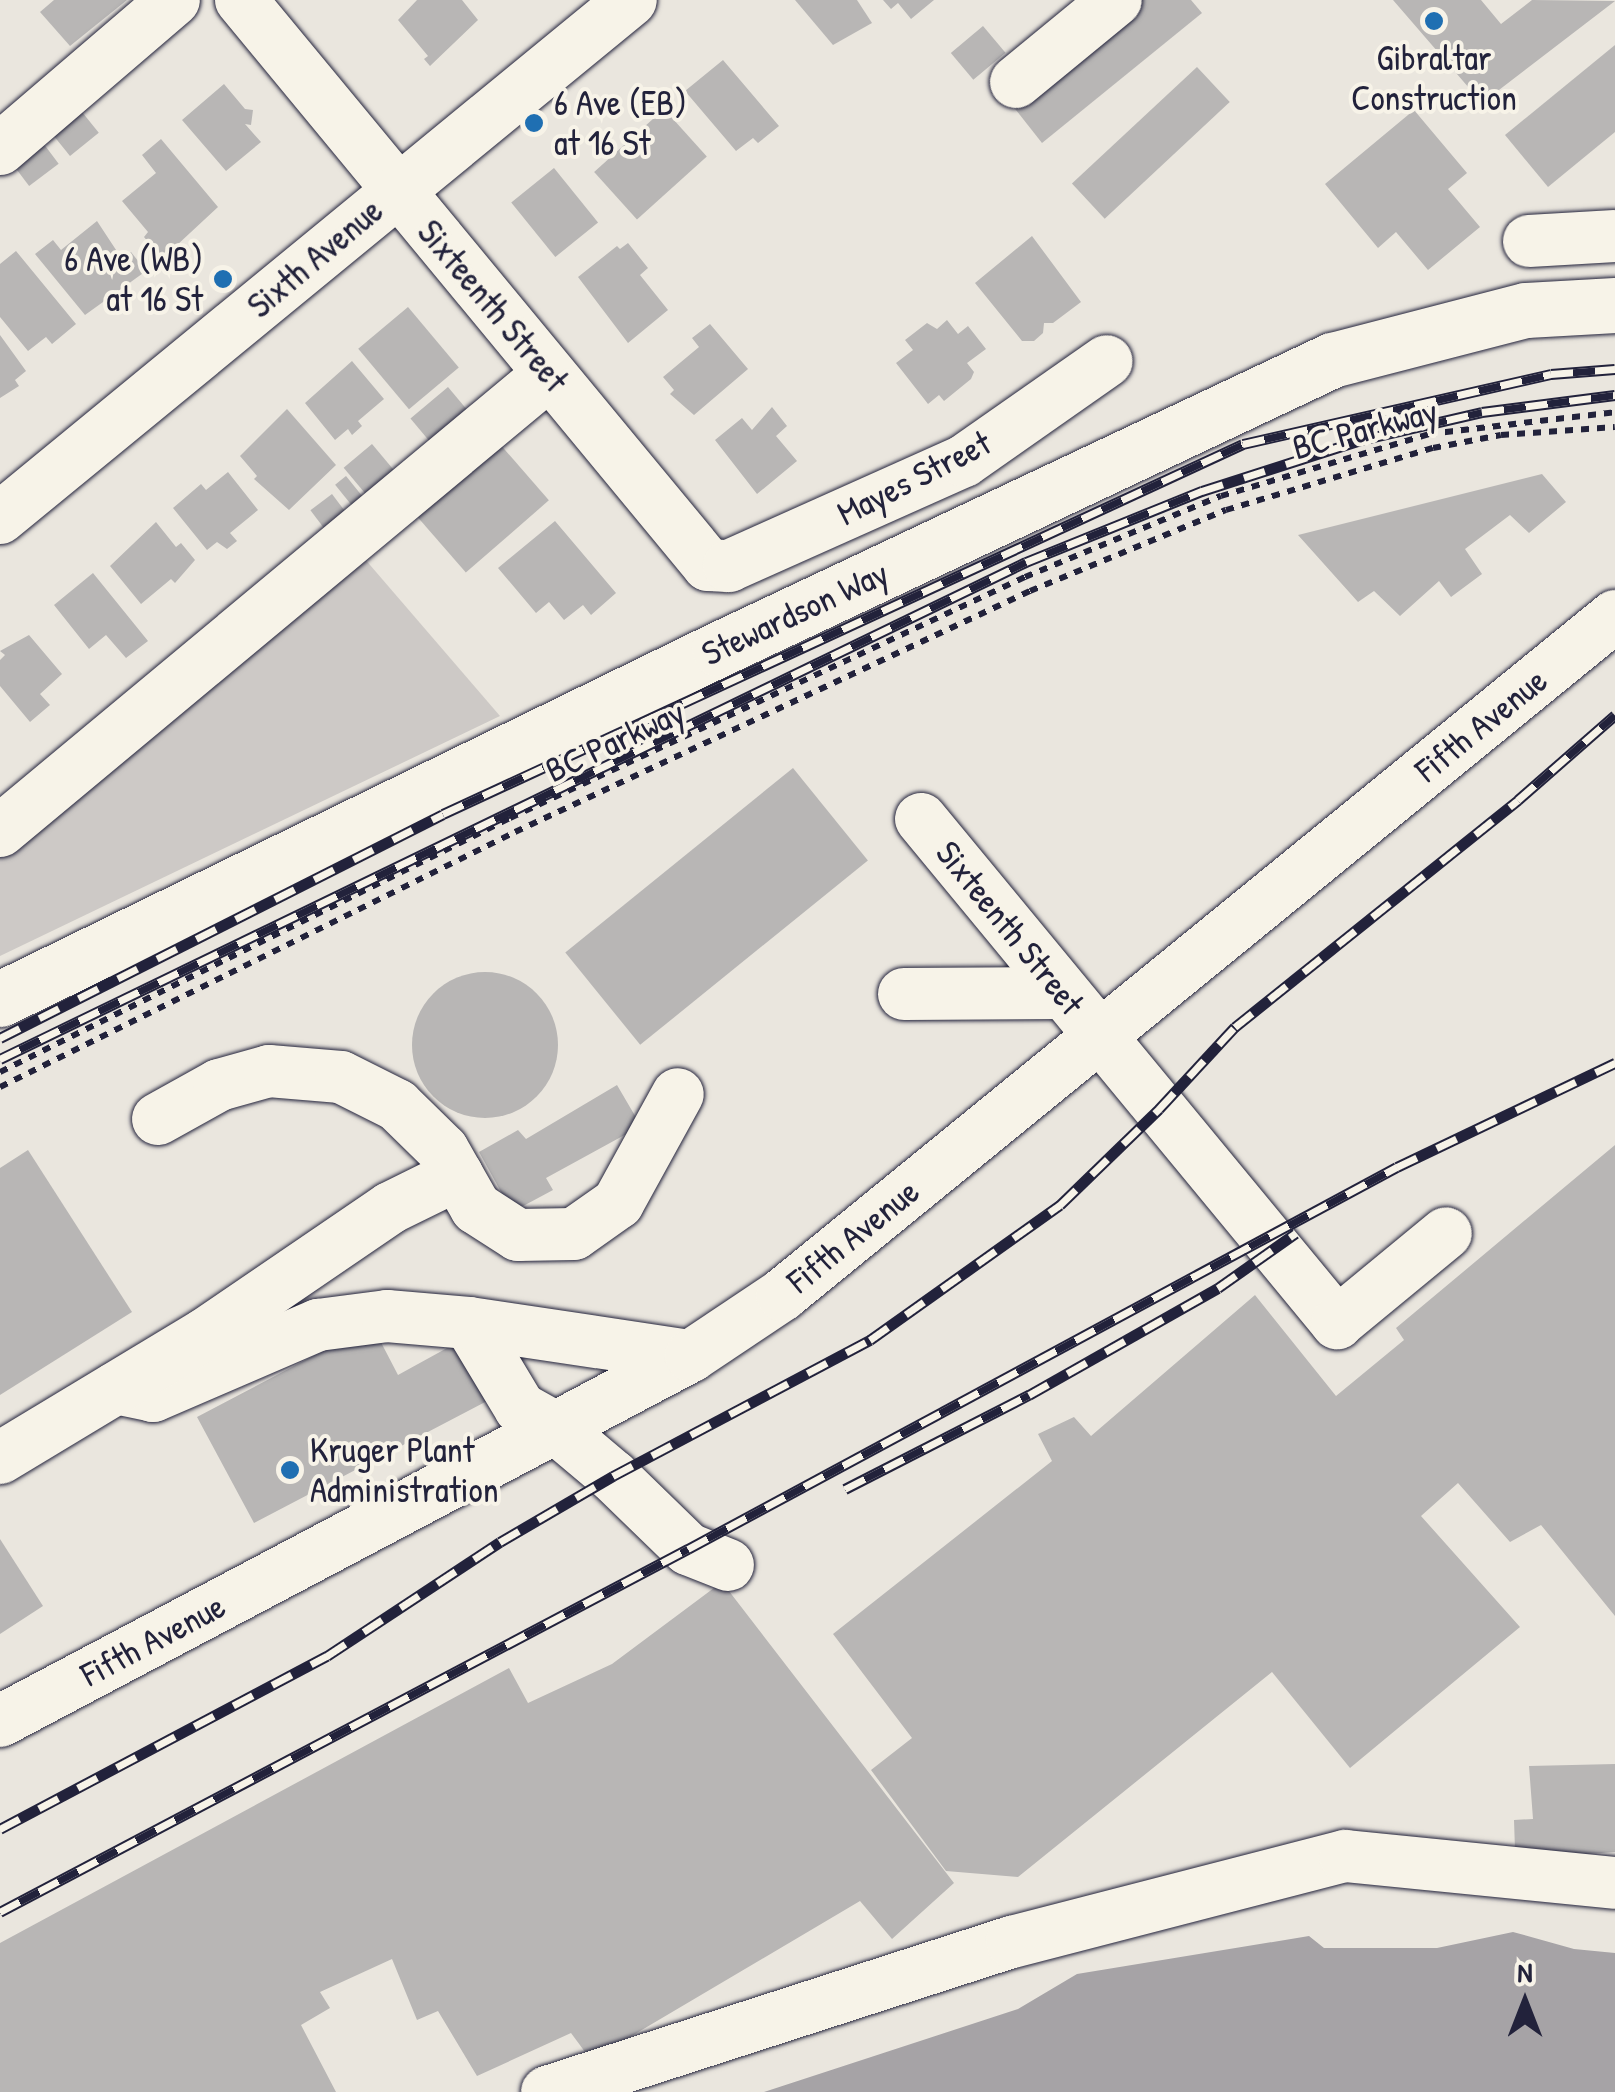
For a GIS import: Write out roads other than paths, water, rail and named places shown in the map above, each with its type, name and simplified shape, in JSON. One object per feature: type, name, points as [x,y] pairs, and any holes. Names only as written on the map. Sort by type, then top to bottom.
[{"type":"main road","name":"Stewardson Way","points":[[0,999],[719,649],[1332,360],[1526,310],[1615,305]]},
{"type":"street","points":[[0,149],[174,0]]},
{"type":"street","name":"Sixteenth Street","points":[[241,0],[708,565]]},
{"type":"street","name":"Sixth Avenue","points":[[0,518],[386,174],[631,0]]},
{"type":"street","points":[[1016,82],[1116,0]]},
{"type":"street","points":[[1529,242],[1615,236]]},
{"type":"street","name":"Mayes Street","points":[[708,565],[729,566],[964,461],[1107,361]]},
{"type":"street","points":[[0,831],[549,374]]},
{"type":"street","name":"Fifth Avenue","points":[[0,1721],[691,1356],[782,1295],[1615,616]]},
{"type":"street","name":"Sixteenth Street","points":[[921,819],[1337,1323],[1446,1233]]},
{"type":"street","points":[[904,994],[1061,992]]},
{"type":"street","points":[[158,1119],[219,1084],[270,1070],[341,1077],[397,1105],[443,1150],[476,1208],[518,1235],[574,1234],[618,1203],[678,1094]]},
{"type":"street","points":[[0,1458],[116,1388],[390,1208],[457,1175]]},
{"type":"street","points":[[116,1388],[153,1396],[318,1325],[387,1316],[469,1323],[691,1356]]},
{"type":"street","points":[[469,1323],[520,1408],[556,1428],[613,1476],[688,1549],[728,1565]]},
{"type":"street","points":[[547,2092],[1012,1942],[1345,1856],[1615,1884]]},
{"type":"railway","points":[[0,1038],[443,814],[1243,444],[1551,374],[1615,369]]},
{"type":"railway","points":[[0,1059],[1026,562],[1202,491],[1361,440],[1482,412],[1615,395]]},
{"type":"railway","points":[[0,1829],[327,1656],[500,1542],[613,1476],[870,1340],[1060,1205],[1159,1109],[1235,1027],[1518,800],[1615,715]]},
{"type":"railway","points":[[0,1912],[688,1549],[1397,1167],[1615,1063]]},
{"type":"railway","points":[[845,1489],[1029,1395],[1218,1288],[1296,1233]]},
{"type":"place","name":"Gibraltar Construction","points":[[1434,21]]},
{"type":"place","name":"6 Ave (EB) at 16 St","points":[[534,123]]},
{"type":"place","name":"6 Ave (WB) at 16 St","points":[[223,279]]},
{"type":"place","name":"Kruger Plant Administration","points":[[290,1470]]}]
